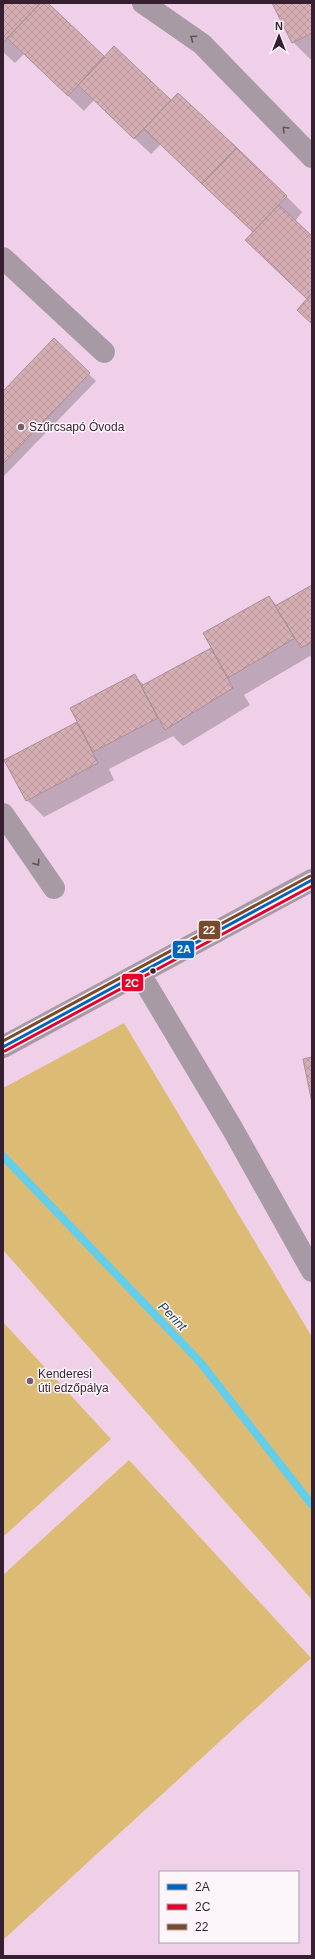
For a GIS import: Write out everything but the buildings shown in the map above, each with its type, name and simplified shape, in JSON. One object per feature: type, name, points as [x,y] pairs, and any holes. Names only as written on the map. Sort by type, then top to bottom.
[{"type":"street","points":[[143,3],[202,44],[312,157]]},
{"type":"street","points":[[5,264],[104,352]]},
{"type":"street","points":[[3,814],[54,888]]},
{"type":"street","points":[[6,1045],[312,880]]},
{"type":"street","points":[[140,974],[232,1128],[312,1271]]},
{"type":"shaded area","points":[[124,1023],[312,1337],[312,1600],[3,1250],[3,1088]]},
{"type":"shaded area","name":"Kenderesi úti edzőpálya","points":[[3,1322],[111,1439],[3,1537]]},
{"type":"shaded area","points":[[129,1460],[311,1658],[3,1940],[3,1575]]},
{"type":"waterway","name":"Perint","points":[[3,1156],[200,1362],[312,1505]]},
{"type":"transit line","name":"22","points":[[3,1041],[310,876]]},
{"type":"transit line","name":"2A","points":[[3,1047],[312,880]]},
{"type":"transit line","name":"2C","points":[[5,1051],[312,886]]},
{"type":"place","name":"Szűrcsapó Óvoda","points":[[21,427]]},
{"type":"place","name":"Kenderesi úti edzőpálya","points":[[30,1381]]}]
